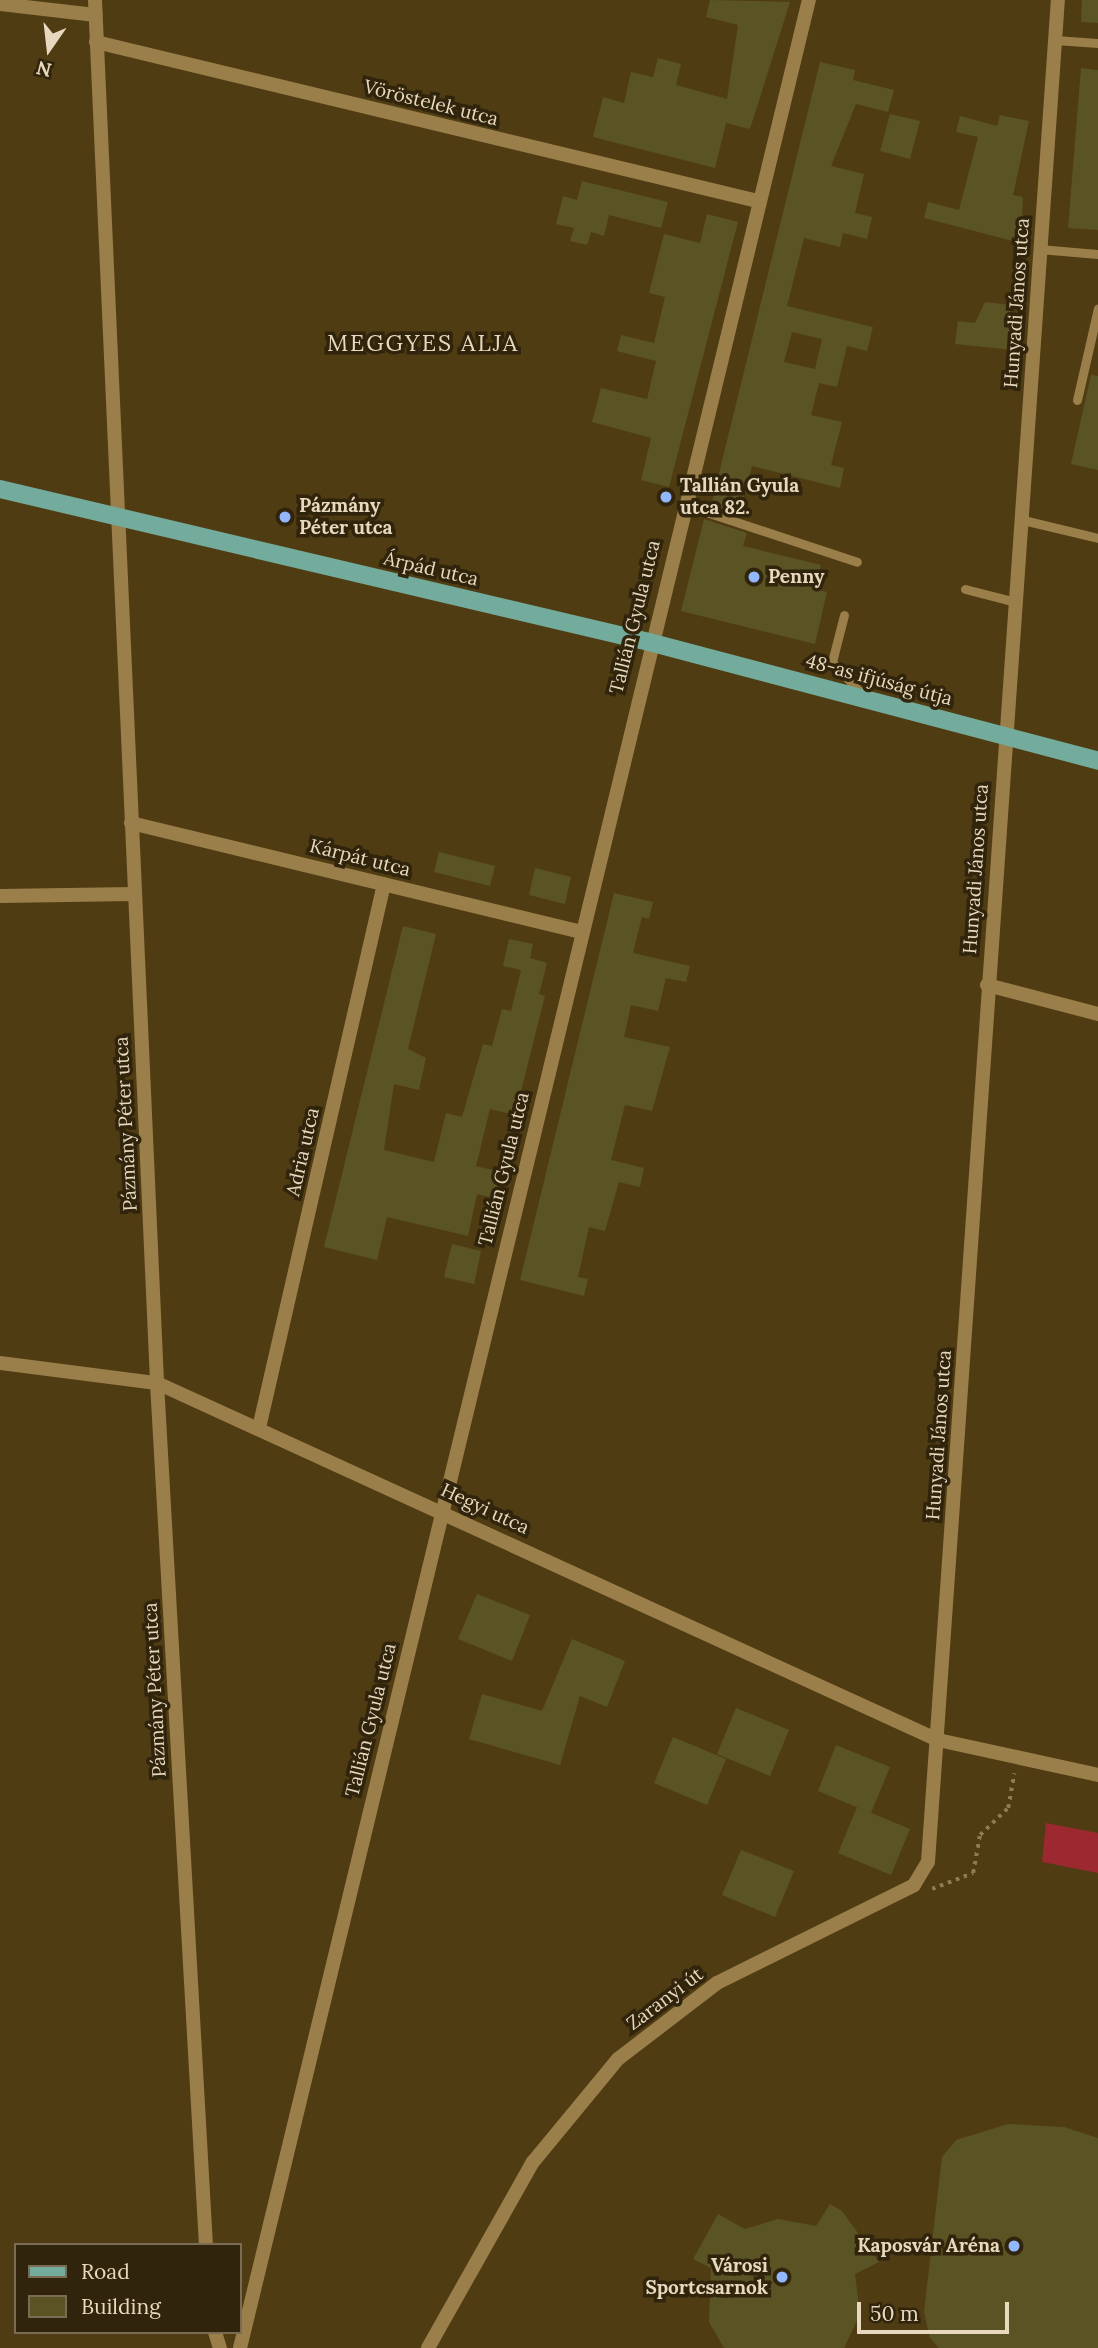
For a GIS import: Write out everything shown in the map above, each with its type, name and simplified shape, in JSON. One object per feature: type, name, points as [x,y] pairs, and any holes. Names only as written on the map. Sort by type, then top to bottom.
[{"type":"main road","name":"Árpád utca","points":[[0,489],[649,642]]},
{"type":"main road","name":"48-as ifjúság útja","points":[[649,642],[1098,761]]},
{"type":"street","name":"Pázmány Péter utca","points":[[94,0],[157,1383],[206,2243]]},
{"type":"street","name":"Tallián Gyula utca","points":[[240,2348],[649,642],[809,0]]},
{"type":"street","name":"Hunyadi János utca","points":[[938,1741],[987,985],[1023,520],[1039,249],[1058,0]]},
{"type":"street","points":[[0,4],[95,15]]},
{"type":"street","name":"Vöröstelek utca","points":[[96,42],[758,201]]},
{"type":"street","name":"Kárpát utca","points":[[131,823],[581,932]]},
{"type":"street","name":"Adria utca","points":[[259,1428],[384,884]]},
{"type":"street","points":[[0,896],[134,894]]},
{"type":"street","points":[[987,985],[1098,1014]]},
{"type":"street","name":"Hegyi utca","points":[[0,1363],[157,1383],[442,1509],[938,1741],[1017,1761],[1098,1775]]},
{"type":"street","name":"Zaranyi út","points":[[428,2348],[533,2162],[618,2059],[717,1983],[924,1875],[938,1741]]},
{"type":"lane","points":[[1055,40],[1098,43]]},
{"type":"lane","points":[[1039,249],[1098,254]]},
{"type":"lane","points":[[1077,400],[1098,308]]},
{"type":"lane","points":[[683,504],[857,562]]},
{"type":"lane","points":[[1023,520],[1098,538]]},
{"type":"lane","points":[[965,589],[1016,602]]},
{"type":"lane","points":[[844,615],[832,662],[871,700]]},
{"type":"path","points":[[918,1898],[973,1873],[980,1835],[1008,1808],[1017,1761]]},
{"type":"shaded area","points":[[1046,1823],[1098,1833],[1098,1873],[1042,1862]]},
{"type":"building","points":[[710,0],[790,2],[750,129],[726,123],[715,168],[593,137],[603,97],[624,103],[631,72],[653,77],[658,58],[681,64],[676,85],[727,99],[738,25],[706,17]]},
{"type":"building","points":[[1082,0],[1098,0],[1098,23],[1081,22]]},
{"type":"building","points":[[820,62],[855,70],[853,80],[894,90],[888,112],[856,104],[831,166],[864,174],[855,213],[872,217],[867,239],[843,233],[840,247],[804,238],[787,306],[873,327],[867,351],[847,346],[837,387],[819,383],[811,415],[842,422],[831,465],[844,468],[840,488],[752,466],[739,516],[711,506]],"holes":[[[792,332],[822,339],[815,369],[784,362]]]},
{"type":"building","points":[[1081,68],[1098,70],[1098,230],[1068,228]]},
{"type":"building","points":[[890,114],[920,121],[910,159],[880,151]]},
{"type":"building","points":[[1000,115],[1029,121],[1013,195],[1023,197],[1021,243],[924,218],[928,202],[959,210],[978,137],[956,132],[960,116],[997,126]]},
{"type":"building","points":[[582,181],[668,202],[661,228],[609,215],[604,236],[591,232],[587,245],[570,241],[574,228],[556,224],[563,196],[577,200]]},
{"type":"building","points":[[707,214],[738,222],[669,487],[641,480],[651,438],[592,422],[601,388],[647,399],[656,361],[617,351],[621,335],[654,343],[665,297],[649,293],[664,234],[700,243]]},
{"type":"building","points":[[985,302],[1010,305],[1012,350],[955,344],[958,321],[975,323]]},
{"type":"building","points":[[1091,375],[1098,376],[1098,470],[1071,464]]},
{"type":"building","name":"Penny","points":[[704,519],[747,533],[743,546],[821,565],[815,589],[827,592],[815,644],[681,611]]},
{"type":"building","points":[[439,852],[495,866],[490,886],[434,872]]},
{"type":"building","points":[[535,868],[571,877],[565,904],[529,895]]},
{"type":"building","points":[[614,893],[653,902],[649,919],[642,917],[633,953],[690,966],[686,982],[666,978],[658,1011],[631,1005],[624,1037],[670,1047],[652,1111],[625,1105],[611,1160],[644,1168],[640,1187],[619,1182],[605,1231],[589,1227],[578,1277],[588,1279],[584,1296],[520,1280]]},
{"type":"building","points":[[403,926],[436,934],[408,1049],[426,1058],[419,1090],[394,1084],[384,1150],[434,1162],[446,1113],[462,1117],[483,1044],[492,1046],[502,1009],[511,1011],[521,970],[503,966],[509,939],[533,944],[530,958],[547,963],[539,994],[545,996],[515,1115],[490,1109],[476,1166],[501,1172],[494,1198],[477,1194],[468,1236],[387,1217],[377,1260],[324,1247]]},
{"type":"building","points":[[452,1244],[481,1251],[474,1284],[444,1277]]},
{"type":"building","points":[[477,1594],[530,1615],[512,1661],[458,1639]]},
{"type":"building","points":[[572,1639],[625,1661],[607,1707],[580,1696],[560,1765],[469,1739],[482,1694],[542,1711]]},
{"type":"building","points":[[736,1708],[789,1730],[770,1776],[717,1754]]},
{"type":"building","points":[[673,1737],[726,1759],[707,1805],[654,1783]]},
{"type":"building","points":[[836,1745],[890,1767],[871,1813],[818,1791]]},
{"type":"building","points":[[857,1807],[910,1829],[891,1875],[838,1853]]},
{"type":"building","points":[[741,1850],[794,1871],[775,1917],[722,1895]]},
{"type":"building","name":"Kaposvár Aréna","points":[[1008,2124],[1064,2127],[1098,2138],[1098,2348],[939,2348],[930,2338],[924,2312],[942,2157],[956,2140]]},
{"type":"building","name":"Városi Sportcsarnok","points":[[830,2204],[842,2211],[879,2262],[855,2274],[860,2314],[844,2348],[724,2348],[709,2322],[711,2268],[693,2259],[718,2214],[745,2229],[778,2219],[816,2226]]},
{"type":"place","name":"Tallián Gyula utca 82.","points":[[666,497]]},
{"type":"place","name":"Pázmány Péter utca","points":[[285,517]]},
{"type":"place","name":"Penny","points":[[754,577]]},
{"type":"place","name":"Kaposvár Aréna","points":[[1014,2246]]},
{"type":"place","name":"Városi Sportcsarnok","points":[[782,2277]]},
{"type":"district","name":"MEGGYES ALJA","points":[[423,343]]}]
